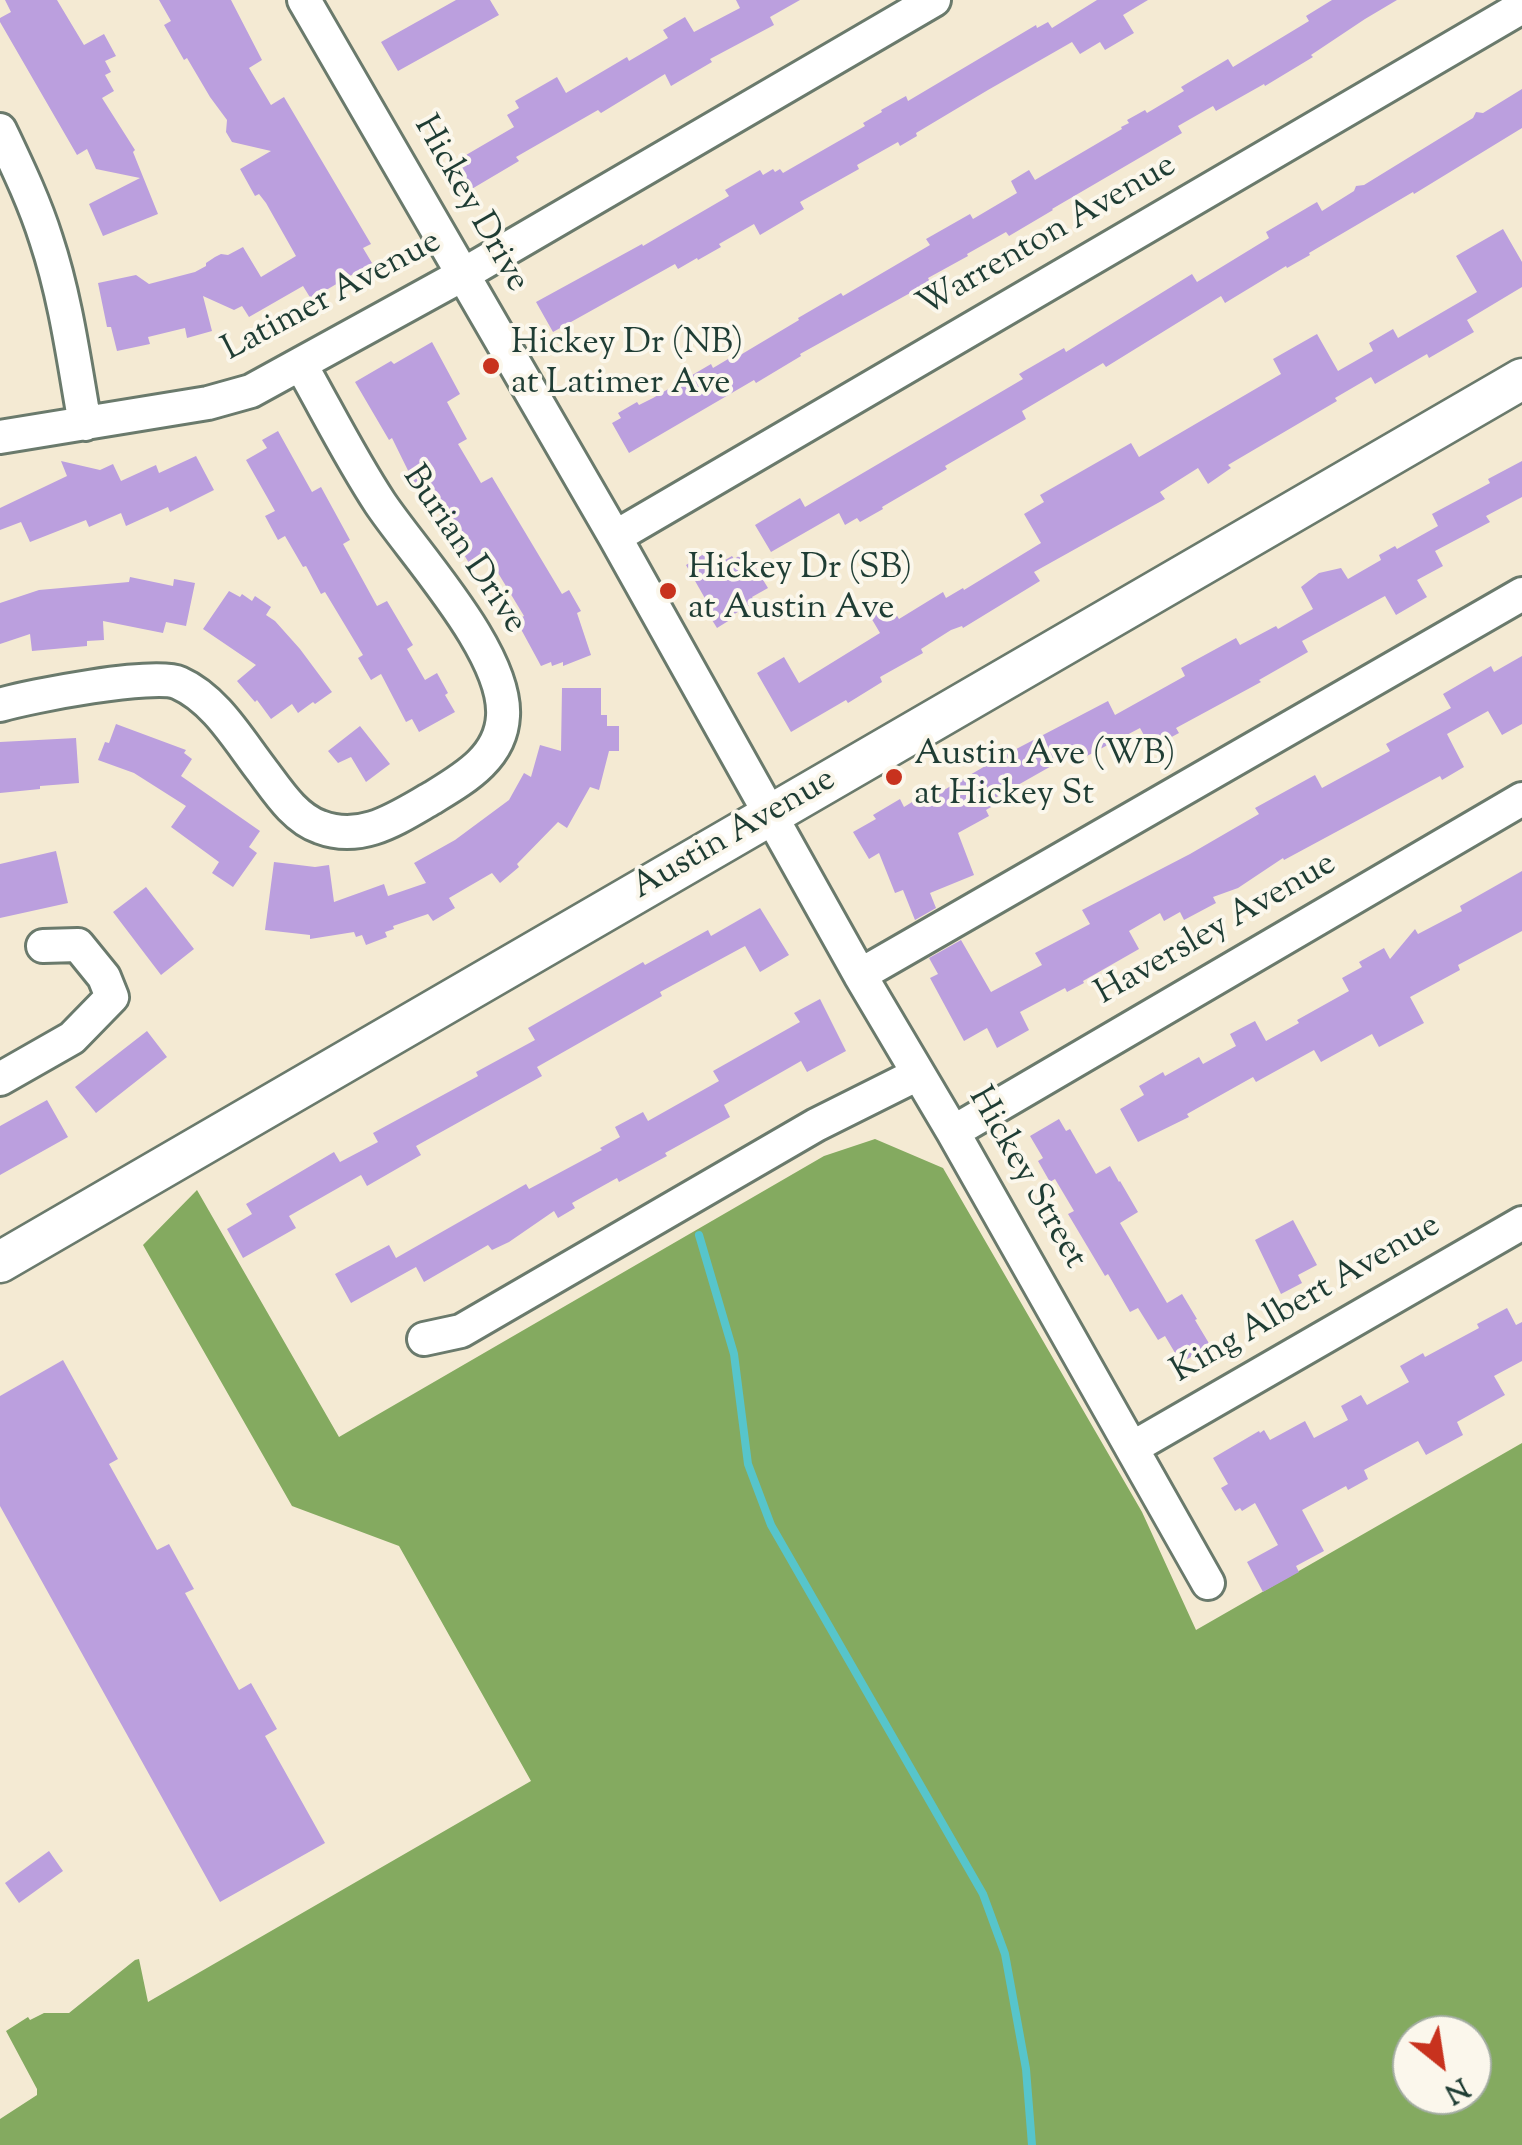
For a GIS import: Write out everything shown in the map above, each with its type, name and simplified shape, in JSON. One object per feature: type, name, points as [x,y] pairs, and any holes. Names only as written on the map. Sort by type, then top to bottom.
[{"type":"main road","name":"Austin Avenue","points":[[0,1262],[1522,379]]},
{"type":"street","name":"Latimer Avenue","points":[[0,438],[251,392],[464,274],[934,0]]},
{"type":"street","name":"Hickey Drive","points":[[312,3],[772,816]]},
{"type":"street","name":"Warrenton Avenue","points":[[614,538],[1522,7]]},
{"type":"street","points":[[0,130],[46,239],[64,302],[85,424]]},
{"type":"street","name":"Burian Drive","points":[[0,704],[129,682],[160,678],[176,681],[214,707],[295,811],[318,827],[334,831],[352,832],[389,824],[472,773],[487,757],[504,720],[497,679],[442,586],[379,501],[300,365]]},
{"type":"street","points":[[860,976],[1522,594]]},
{"type":"street","name":"Haversley Avenue","points":[[952,1132],[1522,799]]},
{"type":"street","name":"Hickey Street","points":[[772,816],[1208,1583]]},
{"type":"street","points":[[0,1078],[72,1038],[112,997],[104,977],[78,945],[43,946]]},
{"type":"street","points":[[424,1339],[461,1331],[816,1125],[918,1074]]},
{"type":"street","name":"King Albert Avenue","points":[[1132,1448],[1522,1222]]},
{"type":"green space","points":[[875,1139],[943,1168],[1142,1512],[1196,1630],[1522,1443],[1522,2145],[0,2145],[0,2119],[37,2095],[6,2031],[28,2017],[30,2020],[44,2013],[69,2013],[139,1959],[148,2002],[531,1781],[399,1546],[292,1506],[143,1245],[197,1190],[339,1437],[824,1156]]},
{"type":"building","points":[[5,0],[57,0],[84,45],[104,34],[116,56],[105,61],[111,72],[105,75],[114,91],[102,98],[135,150],[158,214],[103,236],[89,204],[140,178],[96,169],[87,149],[77,155],[0,22],[11,12]]},
{"type":"building","points":[[159,0],[231,0],[262,60],[249,68],[271,105],[284,97],[371,244],[363,248],[372,263],[311,299],[303,286],[249,317],[242,306],[234,310],[203,296],[212,331],[187,338],[185,328],[148,337],[150,344],[117,351],[111,327],[107,327],[98,283],[136,275],[149,284],[195,272],[215,257],[243,247],[261,277],[296,256],[266,203],[259,194],[255,196],[240,169],[271,151],[232,142],[226,132],[227,120],[164,25],[171,21]]},
{"type":"building","points":[[456,0],[490,0],[499,15],[398,71],[381,42]]},
{"type":"building","points":[[736,0],[800,0],[770,17],[774,25],[710,59],[712,62],[671,86],[665,74],[516,157],[519,161],[470,190],[454,162],[514,127],[507,115],[519,108],[515,101],[557,77],[566,93],[668,38],[663,30],[685,17],[694,32],[740,8]]},
{"type":"building","points":[[1097,0],[1148,0],[1123,15],[1134,33],[1105,50],[1100,42],[1080,54],[1072,42],[900,146],[898,142],[857,165],[859,169],[800,202],[804,209],[760,235],[754,224],[698,260],[678,269],[675,264],[553,332],[536,302],[729,196],[725,190],[760,170],[763,175],[773,169],[783,173],[865,126],[863,123],[906,96],[908,101],[1036,25],[1037,28],[1048,22],[1052,28]]},
{"type":"building","points":[[1332,0],[1397,0],[1265,86],[1216,111],[1213,106],[1178,126],[1182,133],[1053,210],[1009,236],[1006,232],[967,254],[928,278],[930,282],[629,453],[612,423],[621,418],[618,413],[653,398],[711,364],[713,368],[742,354],[841,293],[843,296],[930,245],[926,239],[970,214],[973,219],[1017,193],[1011,181],[1029,170],[1035,180],[1122,129],[1129,123],[1127,120],[1184,91],[1181,87],[1228,59],[1233,67],[1309,21],[1306,16]]},
{"type":"building","points":[[1522,89],[1522,128],[1310,255],[1225,303],[1221,296],[1106,367],[1103,363],[1022,411],[1026,419],[945,466],[947,469],[883,509],[860,522],[857,518],[845,525],[839,513],[771,552],[755,525],[800,498],[805,507],[1023,379],[1019,374],[1064,348],[1066,352],[1192,274],[1197,282],[1269,238],[1266,232],[1317,202],[1322,211],[1356,186],[1364,185],[1473,118],[1476,112],[1483,113]]},
{"type":"building","points":[[1503,229],[1522,262],[1522,287],[1467,320],[1474,332],[1375,384],[1371,377],[1228,465],[1231,468],[1208,484],[1198,468],[1160,492],[1165,499],[1034,572],[1040,581],[921,649],[923,653],[880,677],[882,682],[848,703],[846,700],[791,732],[757,673],[784,657],[799,683],[880,633],[870,616],[890,604],[899,619],[943,592],[946,598],[964,590],[1041,543],[1024,514],[1044,502],[1040,495],[1131,443],[1139,457],[1281,374],[1273,359],[1317,334],[1338,371],[1373,351],[1369,343],[1393,329],[1398,338],[1477,292],[1456,256]]},
{"type":"building","points":[[432,342],[460,394],[447,402],[467,439],[458,444],[481,483],[492,477],[562,594],[569,590],[581,611],[577,613],[591,655],[563,666],[563,662],[552,666],[551,662],[541,666],[516,620],[524,616],[486,553],[469,563],[432,502],[425,505],[392,438],[389,440],[355,382]]},
{"type":"building","points":[[278,431],[312,492],[321,487],[350,540],[343,544],[377,606],[387,601],[413,645],[407,649],[425,680],[437,673],[448,693],[445,695],[455,712],[419,732],[412,719],[406,722],[381,674],[371,680],[358,658],[363,655],[325,592],[321,594],[285,536],[278,540],[265,516],[275,511],[246,460],[267,448],[262,440]]},
{"type":"building","points":[[196,456],[214,490],[170,512],[168,507],[126,526],[121,513],[89,527],[86,520],[30,542],[21,522],[0,530],[0,508],[67,476],[61,461],[100,470],[113,464],[121,481],[156,465],[159,473]]},
{"type":"building","points":[[1522,461],[1522,497],[1486,516],[1490,522],[1435,551],[1443,566],[1417,580],[1427,597],[1396,615],[1385,596],[1302,641],[1308,652],[1176,728],[1179,733],[1151,748],[1140,728],[1085,757],[1084,754],[1072,760],[1069,756],[995,798],[998,803],[986,810],[989,816],[958,833],[974,875],[930,893],[936,908],[915,920],[903,890],[895,893],[879,853],[869,859],[853,832],[900,799],[904,807],[917,799],[920,804],[1108,701],[1115,715],[1185,676],[1181,668],[1236,638],[1240,645],[1276,626],[1278,629],[1313,609],[1301,587],[1319,573],[1341,568],[1348,579],[1381,560],[1379,555],[1438,526],[1432,514]]},
{"type":"building","points":[[707,552],[715,566],[746,552],[768,588],[717,628],[707,612],[711,609],[686,565]]},
{"type":"building","points":[[130,577],[173,586],[174,579],[195,583],[186,626],[166,622],[163,633],[103,621],[104,640],[87,641],[87,646],[32,651],[30,634],[0,644],[0,603],[39,590],[129,582]]},
{"type":"building","points":[[229,591],[252,601],[255,596],[271,607],[266,615],[300,649],[332,692],[298,713],[292,704],[271,719],[237,681],[256,665],[203,629]]},
{"type":"building","points":[[1522,656],[1522,724],[1502,735],[1488,711],[1447,734],[1464,767],[1283,858],[1238,888],[1213,897],[1216,903],[1184,920],[1180,912],[1164,921],[1160,913],[1129,931],[1139,949],[1067,992],[1065,988],[1020,1012],[1029,1030],[997,1048],[987,1028],[964,1041],[930,978],[938,974],[929,958],[961,940],[991,992],[1042,965],[1035,953],[1090,924],[1082,910],[1190,854],[1259,814],[1255,808],[1315,775],[1322,788],[1390,751],[1386,744],[1451,708],[1443,694],[1491,666],[1494,672]]},
{"type":"building","points":[[562,688],[601,688],[601,715],[607,715],[607,726],[619,726],[619,751],[609,751],[599,790],[590,787],[567,828],[558,822],[500,883],[492,873],[449,898],[455,908],[433,921],[428,914],[393,926],[385,932],[387,937],[366,945],[362,935],[356,937],[354,932],[310,939],[310,935],[265,930],[274,862],[329,865],[334,902],[384,884],[388,896],[426,883],[414,863],[455,840],[509,800],[524,773],[531,777],[540,745],[561,751]]},
{"type":"building","points":[[116,724],[186,750],[184,753],[192,759],[181,776],[260,831],[249,847],[257,853],[233,887],[212,873],[219,862],[171,827],[186,806],[134,773],[98,760]]},
{"type":"building","points":[[360,726],[390,764],[366,782],[351,757],[338,763],[328,751]]},
{"type":"building","points":[[76,738],[79,783],[0,793],[0,742]]},
{"type":"building","points":[[56,851],[68,903],[0,918],[0,864]]},
{"type":"building","points":[[1522,871],[1522,931],[1458,965],[1460,970],[1410,997],[1424,1023],[1379,1047],[1372,1034],[1321,1062],[1314,1050],[1256,1082],[1253,1077],[1187,1114],[1189,1117],[1138,1142],[1120,1109],[1144,1095],[1139,1086],[1199,1057],[1203,1064],[1236,1046],[1230,1034],[1255,1021],[1266,1041],[1299,1023],[1297,1020],[1349,991],[1342,978],[1362,967],[1359,962],[1384,948],[1390,959],[1415,929],[1418,934],[1462,911],[1460,906]]},
{"type":"building","points":[[146,887],[194,949],[161,975],[113,912]]},
{"type":"building","points":[[760,908],[789,955],[760,972],[745,946],[660,992],[662,996],[537,1067],[542,1076],[416,1146],[421,1155],[367,1186],[361,1175],[289,1216],[296,1228],[243,1258],[227,1229],[252,1214],[246,1204],[334,1152],[340,1162],[378,1142],[373,1133],[535,1040],[528,1028],[643,962],[645,965],[708,930],[711,936]]},
{"type":"building","points":[[820,999],[846,1051],[807,1072],[801,1061],[724,1105],[730,1117],[665,1153],[667,1156],[572,1203],[575,1208],[558,1218],[554,1211],[509,1242],[492,1250],[488,1245],[424,1282],[416,1267],[351,1303],[335,1274],[389,1245],[396,1258],[526,1184],[529,1189],[602,1150],[620,1137],[615,1127],[643,1112],[648,1121],[719,1081],[713,1071],[800,1022],[794,1013]]},
{"type":"building","points":[[147,1031],[167,1057],[96,1113],[75,1087]]},
{"type":"building","points":[[47,1100],[68,1137],[0,1175],[0,1126]]},
{"type":"building","points":[[1059,1119],[1066,1131],[1070,1129],[1096,1174],[1110,1166],[1138,1212],[1120,1223],[1167,1303],[1182,1294],[1210,1345],[1181,1363],[1165,1336],[1158,1340],[1138,1308],[1130,1312],[1068,1214],[1074,1211],[1055,1179],[1050,1182],[1038,1161],[1043,1158],[1030,1136]]},
{"type":"building","points":[[1293,1220],[1317,1265],[1298,1275],[1302,1283],[1281,1294],[1255,1240]]},
{"type":"building","points":[[1507,1308],[1516,1325],[1522,1322],[1522,1361],[1494,1376],[1505,1395],[1457,1422],[1463,1435],[1426,1455],[1418,1441],[1364,1470],[1368,1479],[1348,1490],[1346,1486],[1302,1510],[1324,1551],[1296,1566],[1299,1572],[1263,1592],[1247,1562],[1278,1545],[1255,1503],[1235,1511],[1221,1488],[1228,1484],[1213,1458],[1259,1431],[1264,1430],[1270,1440],[1305,1421],[1314,1438],[1348,1420],[1341,1406],[1361,1395],[1367,1405],[1409,1382],[1400,1366],[1479,1328],[1477,1324]]},
{"type":"building","points":[[63,1360],[118,1459],[109,1464],[157,1550],[169,1544],[194,1589],[185,1593],[239,1690],[251,1683],[277,1729],[265,1736],[325,1843],[220,1902],[0,1506],[0,1396]]},
{"type":"building","points":[[49,1851],[63,1871],[19,1903],[5,1883]]},
{"type":"waterway","points":[[699,1235],[734,1354],[748,1464],[771,1525],[983,1894],[1005,1954],[1026,2069],[1032,2145]]},
{"type":"place","name":"Hickey Dr (NB) at Latimer Ave","points":[[491,366]]},
{"type":"place","name":"Hickey Dr (SB) at Austin Ave","points":[[668,591]]},
{"type":"place","name":"Austin Ave (WB) at Hickey St","points":[[894,777]]}]
